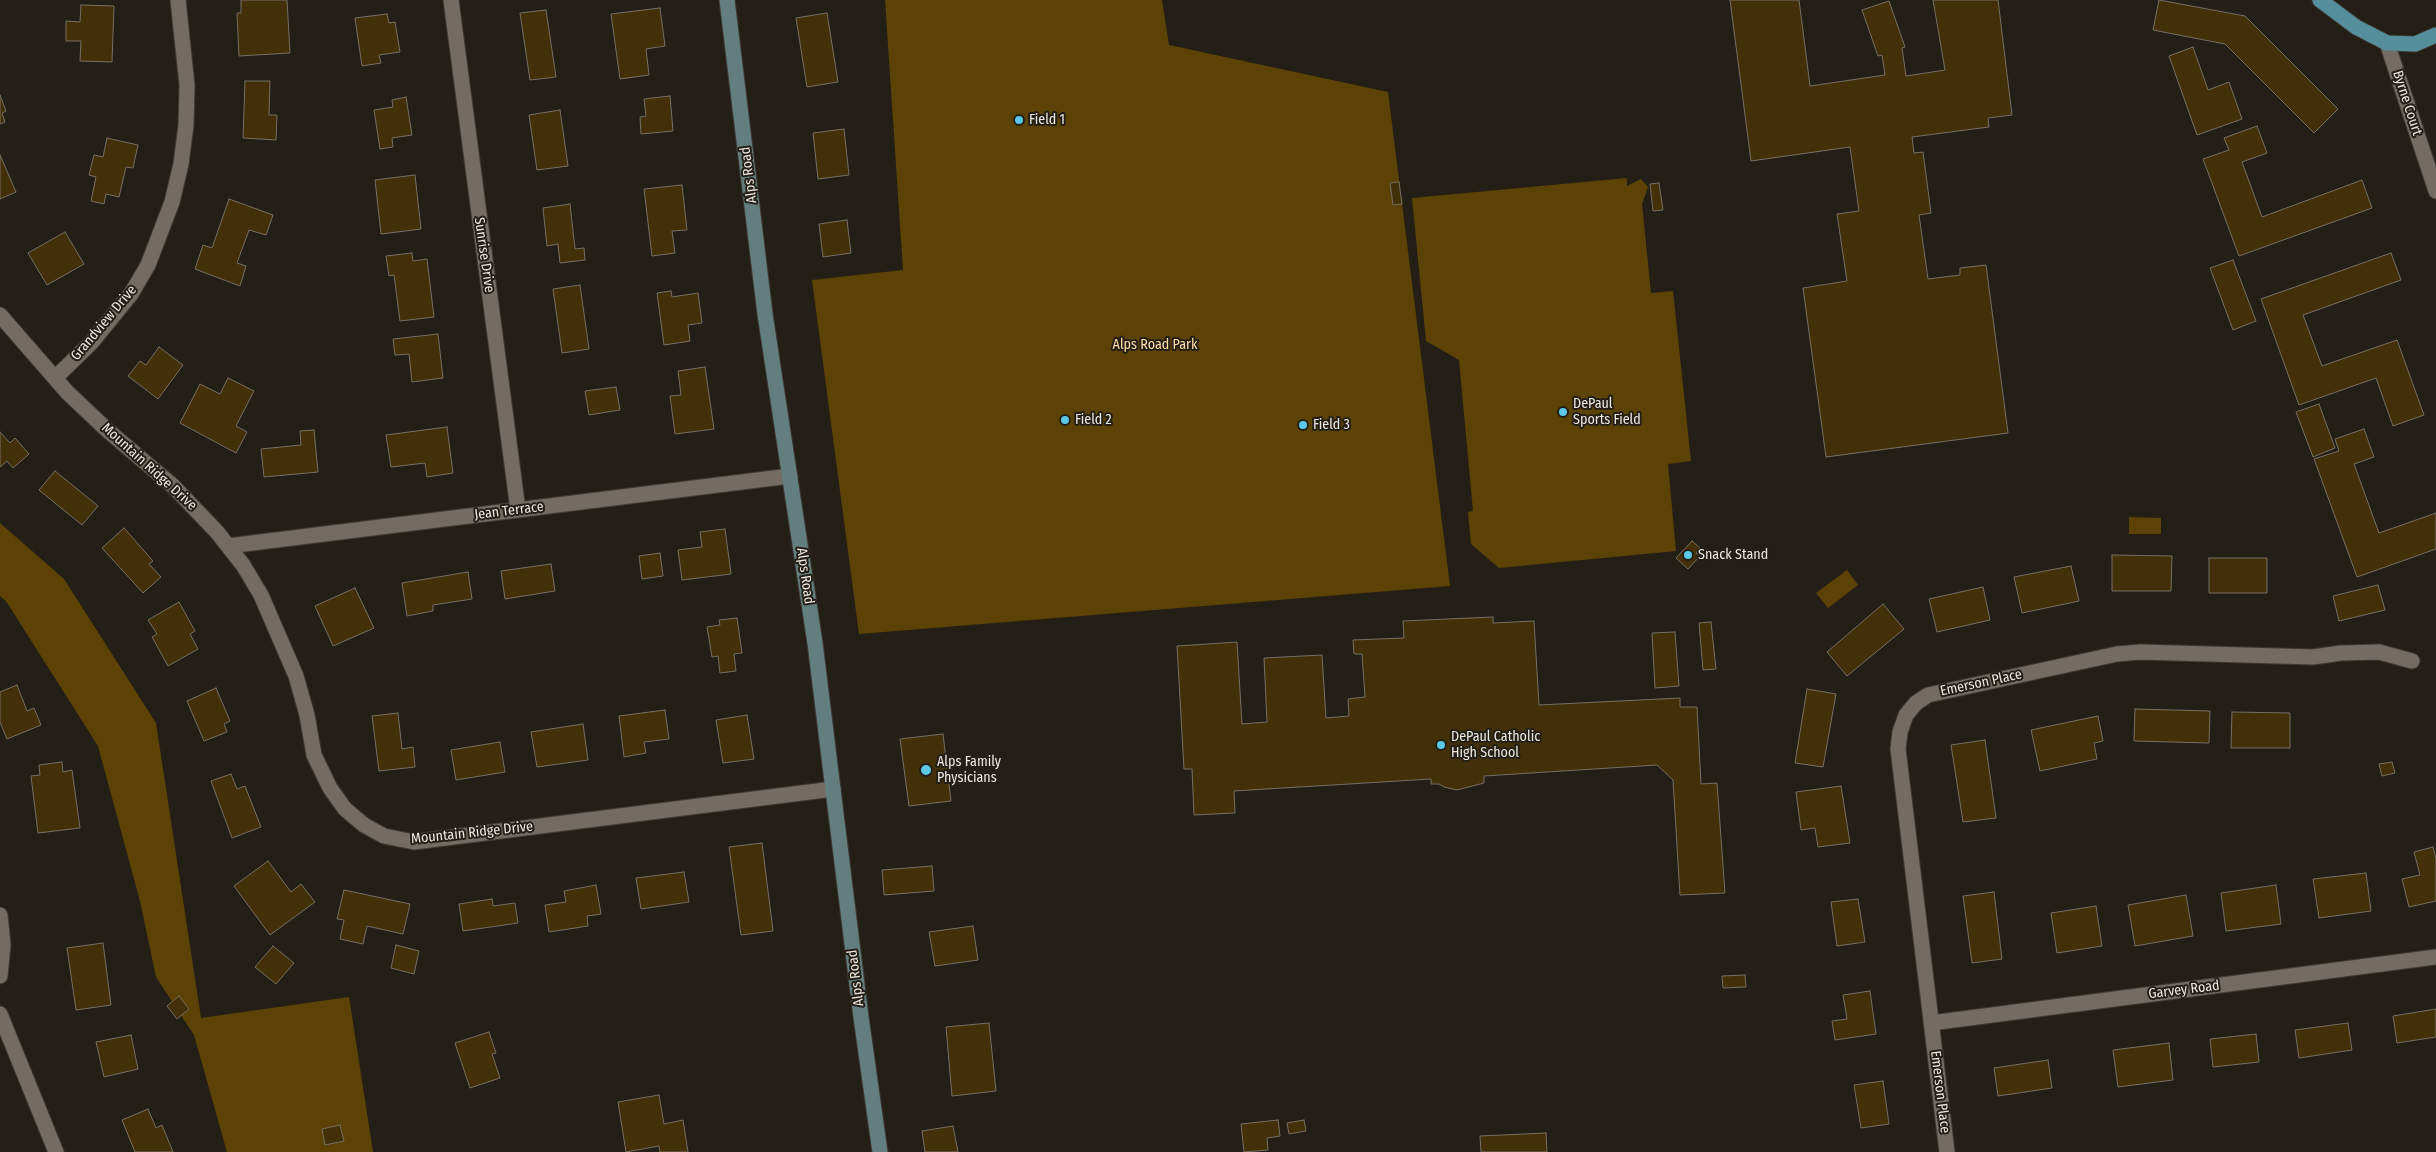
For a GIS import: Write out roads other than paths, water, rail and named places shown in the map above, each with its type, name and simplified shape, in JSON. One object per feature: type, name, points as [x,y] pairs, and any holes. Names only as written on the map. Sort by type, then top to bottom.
[{"type":"main road","name":"Alps Road","points":[[727,0],[765,314],[815,643],[880,1152]]},
{"type":"main road","points":[[2320,0],[2356,27],[2387,44],[2415,44],[2436,35]]},
{"type":"street","name":"Grandview Drive","points":[[55,378],[91,342],[132,294],[148,265],[172,202],[181,164],[186,125],[187,85],[178,0]]},
{"type":"street","name":"Sunrise Drive","points":[[451,0],[518,510]]},
{"type":"street","name":"Byrne Court","points":[[2387,44],[2436,191]]},
{"type":"street","name":"Mountain Ridge Drive","points":[[0,315],[55,378],[106,429],[173,486],[228,546],[261,595],[282,640],[298,684],[314,755],[330,788],[346,809],[384,836],[414,842],[436,840],[649,810],[833,788]]},
{"type":"street","name":"Jean Terrace","points":[[228,546],[790,476]]},
{"type":"street","name":"Emerson Place","points":[[1947,1152],[1898,749],[1900,732],[1906,715],[1916,702],[1928,695],[2117,654],[2140,652],[2313,657],[2341,653],[2379,652],[2412,661]]},
{"type":"street","points":[[0,915],[3,945],[0,976]]},
{"type":"street","name":"Garvey Road","points":[[1931,1023],[2436,957]]},
{"type":"street","points":[[0,1014],[56,1152]]},
{"type":"place","name":"Field 1","points":[[1019,120]]},
{"type":"place","name":"DePaul Sports Field","points":[[1563,412]]},
{"type":"place","name":"Field 2","points":[[1065,420]]},
{"type":"place","name":"Field 3","points":[[1303,425]]},
{"type":"place","name":"Snack Stand","points":[[1688,555]]},
{"type":"place","name":"DePaul Catholic High School","points":[[1441,745]]},
{"type":"place","name":"Alps Family Physicians","points":[[926,770]]},
{"type":"park label","name":"Alps Road Park","points":[[1155,345]]}]
